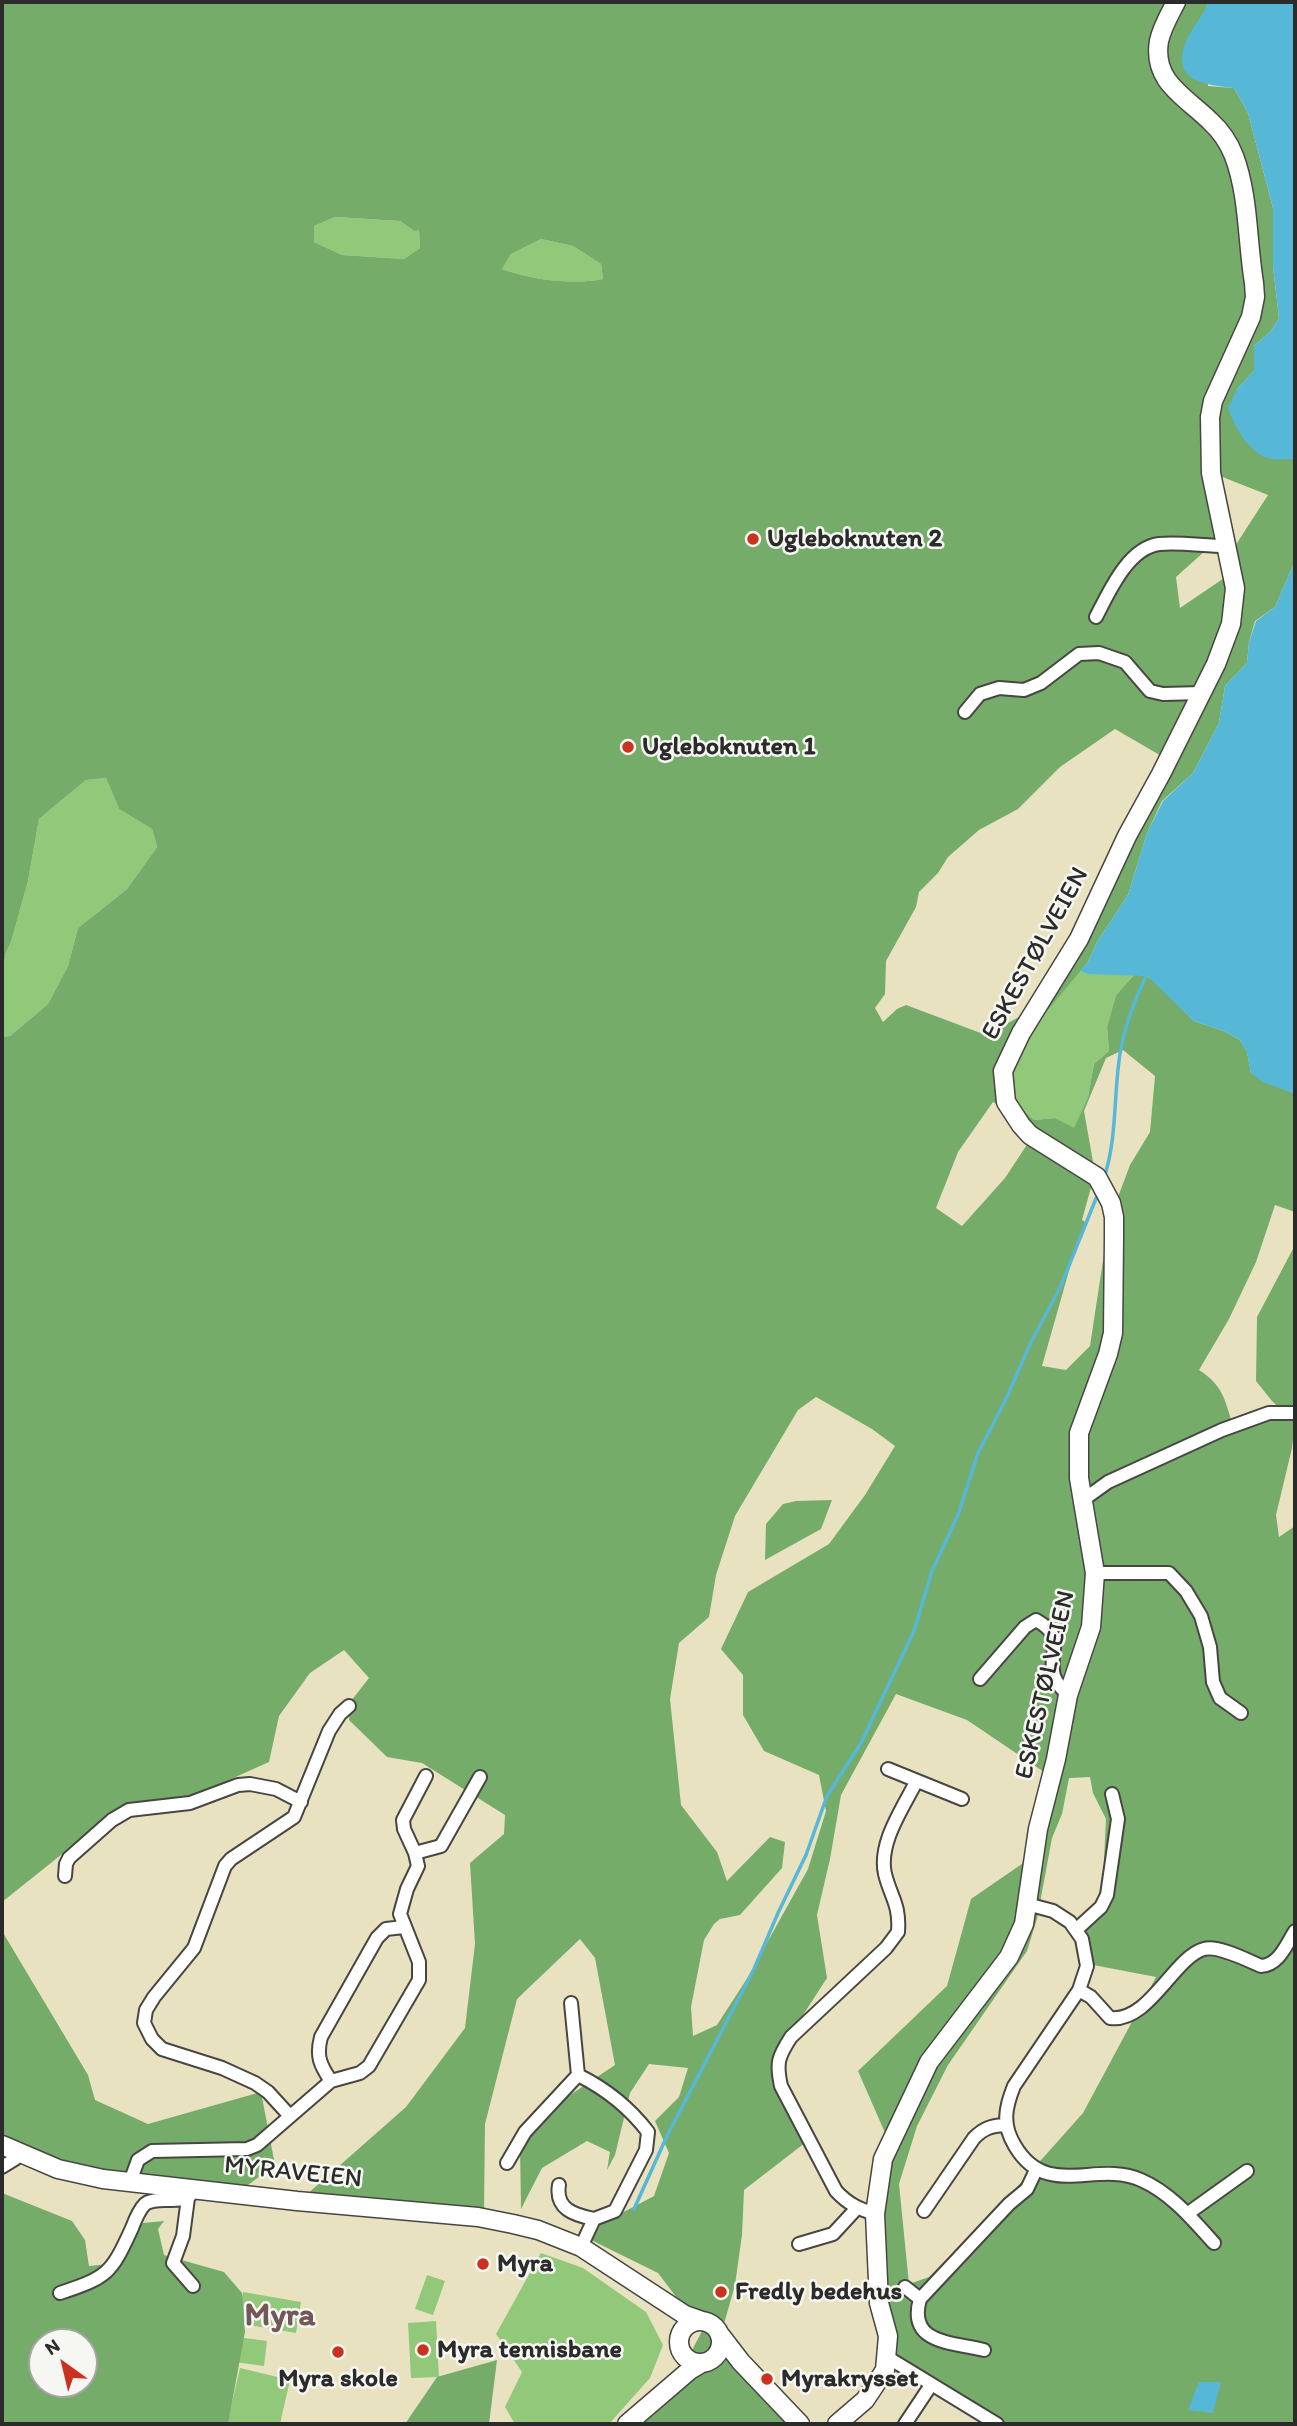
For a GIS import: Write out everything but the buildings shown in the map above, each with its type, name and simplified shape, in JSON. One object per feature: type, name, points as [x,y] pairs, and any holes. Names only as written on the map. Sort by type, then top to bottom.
[{"type":"main road","name":"ESKESTØLVEIEN","points":[[836,2424],[865,2400],[885,2370],[888,2336],[879,2302],[875,2214],[883,2159],[917,2083],[941,2045],[1009,1957],[1024,1924],[1038,1829],[1056,1759],[1068,1695],[1091,1627],[1095,1573],[1079,1478],[1079,1433],[1108,1354],[1112,1333],[1114,1217],[1101,1184],[1030,1135],[1021,1125],[1006,1102],[1003,1071],[1015,1045],[1079,939],[1127,836],[1216,664],[1231,624],[1235,598],[1211,473],[1210,417],[1213,401],[1251,317],[1255,297],[1254,283],[1241,180],[1234,157],[1221,134],[1209,120],[1172,89],[1163,76],[1159,61],[1159,39],[1176,2]]},
{"type":"main road","name":"MYRAVEIEN","points":[[2,2145],[58,2169],[191,2194],[478,2217],[538,2230],[581,2248],[685,2315],[702,2321]]},
{"type":"main road","name":"MYRAVEIEN","points":[[643,2288],[671,2321],[681,2348]]},
{"type":"main road","points":[[633,2420],[672,2374],[681,2348],[680,2337],[686,2327],[702,2321],[715,2328],[741,2362],[800,2424]]},
{"type":"main road","points":[[633,2420],[690,2370],[717,2355],[721,2344],[720,2336]]},
{"type":"main road","points":[[681,2348],[694,2362],[734,2368],[780,2401]]},
{"type":"street","points":[[1096,617],[1114,582],[1138,553],[1159,544],[1226,546]]},
{"type":"street","points":[[965,712],[980,694],[999,688],[1024,690],[1041,684],[1079,654],[1099,653],[1125,662],[1150,691],[1163,694],[1202,693]]},
{"type":"street","points":[[1083,1500],[1108,1482],[1222,1430],[1269,1413],[1295,1413]]},
{"type":"street","points":[[1095,1573],[1169,1573],[1186,1591],[1201,1616],[1210,1647],[1213,1682],[1220,1698],[1241,1713]]},
{"type":"street","points":[[980,1679],[1025,1628],[1036,1620],[1049,1627],[1056,1640],[1053,1672],[1057,1684],[1068,1695]]},
{"type":"street","points":[[289,2115],[256,2083],[222,2068],[162,2049],[152,2039],[144,2023],[146,2010],[154,1997],[194,1948],[225,1866],[231,1859],[286,1825],[294,1817],[329,1731],[349,1706]]},
{"type":"street","points":[[888,1769],[962,1799]]},
{"type":"street","points":[[131,2182],[138,2160],[152,2151],[247,2149],[257,2145],[331,2081],[360,2073],[369,2066],[419,1980],[419,1962],[400,1914],[401,1903],[418,1866],[403,1820],[426,1776]]},
{"type":"street","points":[[415,1853],[441,1846],[480,1777]]},
{"type":"street","points":[[875,2214],[845,2201],[836,2191],[781,2086],[777,2067],[780,2053],[791,2038],[886,1948],[898,1932],[896,1900],[886,1875],[884,1858],[890,1836],[916,1782]]},
{"type":"street","points":[[65,1876],[69,1857],[112,1820],[129,1810],[190,1803],[238,1785],[250,1784],[276,1789],[301,1802]]},
{"type":"street","points":[[1077,1929],[1101,1907],[1107,1895],[1118,1819],[1112,1794]]},
{"type":"street","points":[[1027,1905],[1053,1911],[1077,1929],[1086,1951],[1087,1966],[1079,1990],[1014,2085],[1006,2108],[1004,2124],[1021,2156],[1037,2170],[1052,2175],[1069,2177],[1103,2174],[1139,2179],[1155,2187],[1187,2214],[1214,2243]]},
{"type":"street","points":[[331,2081],[319,2063],[317,2051],[321,2037],[377,1938],[386,1929],[404,1927]]},
{"type":"street","points":[[1079,1990],[1091,1997],[1110,2018],[1129,2016],[1194,1954],[1204,1949],[1216,1949],[1261,1966],[1269,1966],[1275,1962],[1295,1931]]},
{"type":"street","points":[[506,2163],[525,2132],[578,2075],[571,2003]]},
{"type":"street","points":[[559,2185],[558,2199],[562,2206],[580,2216],[594,2219],[615,2211],[646,2150],[649,2132],[634,2114],[601,2086],[578,2075]]},
{"type":"street","points":[[924,2211],[982,2129],[1004,2124]]},
{"type":"street","points":[[2,2167],[19,2153]]},
{"type":"street","points":[[984,2350],[928,2335],[919,2327],[916,2313],[920,2299],[1009,2204],[1027,2189],[1037,2170]]},
{"type":"street","points":[[1187,2214],[1247,2171]]},
{"type":"street","points":[[191,2194],[183,2236],[173,2263],[194,2286]]},
{"type":"street","points":[[60,2293],[94,2282],[110,2270],[144,2205],[154,2201],[175,2202],[191,2194]]},
{"type":"street","points":[[799,2244],[833,2234],[857,2208]]},
{"type":"street","points":[[581,2248],[594,2219]]},
{"type":"street","points":[[905,2287],[920,2299]]},
{"type":"street","points":[[887,2357],[997,2424]]},
{"type":"street","points":[[905,2424],[931,2385]]},
{"type":"green space","points":[[2,2],[1208,2],[1208,86],[1234,88],[1248,113],[1273,208],[1273,266],[1279,318],[1271,331],[1254,346],[1254,371],[1237,389],[1271,459],[1295,459],[1295,561],[1275,607],[1255,621],[1247,663],[1225,686],[1219,723],[1193,773],[1162,801],[1147,833],[1128,895],[1097,942],[1088,962],[1036,1024],[1021,1047],[1013,1070],[1012,1084],[1018,1106],[1034,1120],[1055,1118],[1074,1128],[1088,1097],[1094,1064],[1109,1051],[1107,1027],[1116,995],[1135,974],[1154,981],[1194,1021],[1224,1031],[1240,1040],[1247,1052],[1251,1073],[1295,1094],[1295,1212],[1275,1205],[1256,1262],[1229,1319],[1199,1370],[1218,1387],[1233,1426],[1284,1412],[1256,1381],[1257,1317],[1295,1245],[1295,1422],[1292,1448],[1276,1515],[1279,1537],[1295,1526],[1295,2424],[987,2424],[985,2419],[889,2350],[882,2223],[893,2151],[858,2071],[947,1986],[971,1899],[1032,1857],[1053,1778],[967,1720],[896,1694],[841,1795],[817,1915],[827,1978],[792,2032],[780,2073],[810,2139],[744,2190],[742,2235],[735,2285],[718,2345],[796,2424],[617,2424],[631,2416],[689,2356],[702,2331],[658,2273],[587,2238],[597,2226],[654,2196],[669,2153],[655,2121],[679,2097],[688,2068],[649,2064],[630,2093],[615,2155],[607,2170],[610,2152],[587,2141],[542,2168],[521,2209],[520,2146],[558,2103],[615,2065],[595,1958],[580,1939],[517,1999],[485,2124],[484,2209],[488,2210],[305,2196],[406,2107],[465,2028],[475,1944],[470,1863],[504,1834],[505,1815],[422,1763],[387,1757],[349,1720],[351,1701],[369,1678],[344,1650],[310,1673],[279,1716],[269,1762],[191,1797],[116,1811],[2,1902],[2,1037],[10,1036],[48,1004],[68,966],[78,928],[127,889],[157,847],[152,829],[119,809],[106,778],[86,780],[39,819],[28,881],[6,952],[2,975]],"holes":[[[335,217],[400,221],[414,231],[419,230],[420,248],[404,259],[342,255],[314,242],[314,226]],[[541,239],[573,246],[601,264],[603,279],[578,282],[552,280],[502,269],[511,254]],[[1220,476],[1268,495],[1226,560],[1230,574],[1180,608],[1176,577],[1224,534]],[[1115,729],[1170,761],[1041,1005],[986,1035],[906,1005],[897,1009],[883,1022],[875,1008],[885,994],[886,961],[916,907],[919,892],[938,873],[948,857],[979,830],[1018,809],[1060,767]],[[1123,1050],[1155,1076],[1150,1132],[1130,1165],[1109,1221],[1090,1346],[1066,1370],[1042,1366],[1076,1246],[1087,1223],[1082,1220],[1095,1173],[1084,1111],[1106,1058]],[[993,1102],[1011,1111],[1030,1140],[1005,1178],[962,1226],[936,1208],[958,1152]],[[816,1397],[872,1429],[895,1446],[865,1495],[829,1544],[748,1592],[721,1649],[743,1675],[743,1715],[764,1751],[819,1775],[826,1811],[808,1869],[748,1977],[717,2025],[693,2036],[691,2007],[704,1940],[720,1919],[740,1915],[782,1868],[785,1842],[770,1837],[727,1881],[717,1852],[681,1805],[670,1699],[679,1643],[709,1617],[716,1575],[735,1516],[798,1410]],[[1090,1777],[1093,1793],[1106,1819],[1104,1860],[1107,1875],[1085,1925],[1088,1964],[1156,1977],[1083,2113],[1009,2196],[929,2277],[909,2284],[899,2184],[917,2126],[948,2065],[1027,1951],[1037,1919],[1052,1838],[1062,1814],[1069,1778]]]},
{"type":"green space","points":[[335,217],[400,221],[414,231],[419,229],[420,248],[404,259],[342,255],[314,242],[314,226]]},
{"type":"green space","points":[[541,239],[573,246],[601,264],[603,279],[578,282],[552,280],[502,269],[511,254]]},
{"type":"green space","points":[[106,778],[119,809],[152,829],[157,847],[127,889],[78,928],[68,966],[48,1004],[10,1036],[2,1037],[2,975],[6,952],[28,881],[39,819],[86,780]]},
{"type":"green space","points":[[1080,971],[1087,974],[1135,974],[1116,995],[1107,1027],[1109,1051],[1094,1064],[1088,1097],[1074,1129],[1055,1118],[1034,1120],[1024,1112],[1015,1097],[1013,1078],[1016,1061],[1032,1028]]},
{"type":"green space","points":[[832,1500],[821,1529],[765,1560],[766,1524],[783,1504]]},
{"type":"green space","points":[[2,1931],[88,2075],[95,2100],[148,2124],[261,2092],[275,2165],[244,2188],[185,2195],[2,2146]]},
{"type":"green space","points":[[2,2193],[72,2221],[85,2240],[89,2266],[109,2264],[143,2223],[164,2221],[158,2229],[164,2255],[224,2272],[242,2293],[245,2332],[228,2424],[2,2424]]},
{"type":"green space","points":[[541,2253],[583,2268],[646,2312],[663,2345],[650,2378],[609,2424],[515,2424],[505,2407],[522,2372],[496,2334]]},
{"type":"green space","points":[[427,2275],[445,2281],[433,2315],[415,2309]]},
{"type":"green space","points":[[243,2292],[301,2302],[296,2333],[237,2323]]},
{"type":"green space","name":"Myra tennisbane","points":[[436,2321],[439,2377],[411,2378],[408,2323]]},
{"type":"green space","points":[[230,2336],[267,2341],[264,2366],[227,2361]]},
{"type":"green space","points":[[497,2360],[489,2424],[405,2424],[437,2377]]},
{"type":"green space","points":[[240,2368],[290,2380],[280,2424],[227,2424]]},
{"type":"water","points":[[1208,2],[1295,2],[1295,459],[1272,459],[1257,452],[1239,431],[1228,408],[1237,389],[1254,371],[1254,346],[1271,331],[1279,318],[1273,266],[1273,208],[1248,113],[1234,88],[1196,80],[1184,68],[1182,59],[1186,41]]},
{"type":"water","points":[[1295,561],[1295,1094],[1263,1082],[1251,1073],[1247,1053],[1240,1040],[1224,1031],[1194,1021],[1147,976],[1087,974],[1080,971],[1128,895],[1147,833],[1163,801],[1193,773],[1219,723],[1225,686],[1247,663],[1249,642],[1256,621],[1275,607]]},
{"type":"water","points":[[1199,2382],[1221,2382],[1213,2413],[1188,2410]]},
{"type":"waterway","points":[[1104,1178],[1111,1146],[1121,1048],[1131,1011],[1146,976]]},
{"type":"waterway","points":[[634,2209],[667,2136],[754,1969],[806,1855],[827,1796],[861,1743],[914,1631],[932,1571],[958,1515],[978,1453],[1060,1288],[1099,1191]]},
{"type":"place","name":"Ugleboknuten 2","points":[[753,539]]},
{"type":"place","name":"Ugleboknuten 1","points":[[628,747]]},
{"type":"place","name":"Myra","points":[[483,2264]]},
{"type":"place","name":"Fredly bedehus","points":[[721,2292]]},
{"type":"place","name":"Myra tennisbane","points":[[423,2350]]},
{"type":"place","name":"Myra skole","points":[[338,2352]]},
{"type":"place","name":"Myrakrysset","points":[[767,2379]]},
{"type":"district","name":"Myra","points":[[280,2317]]}]
